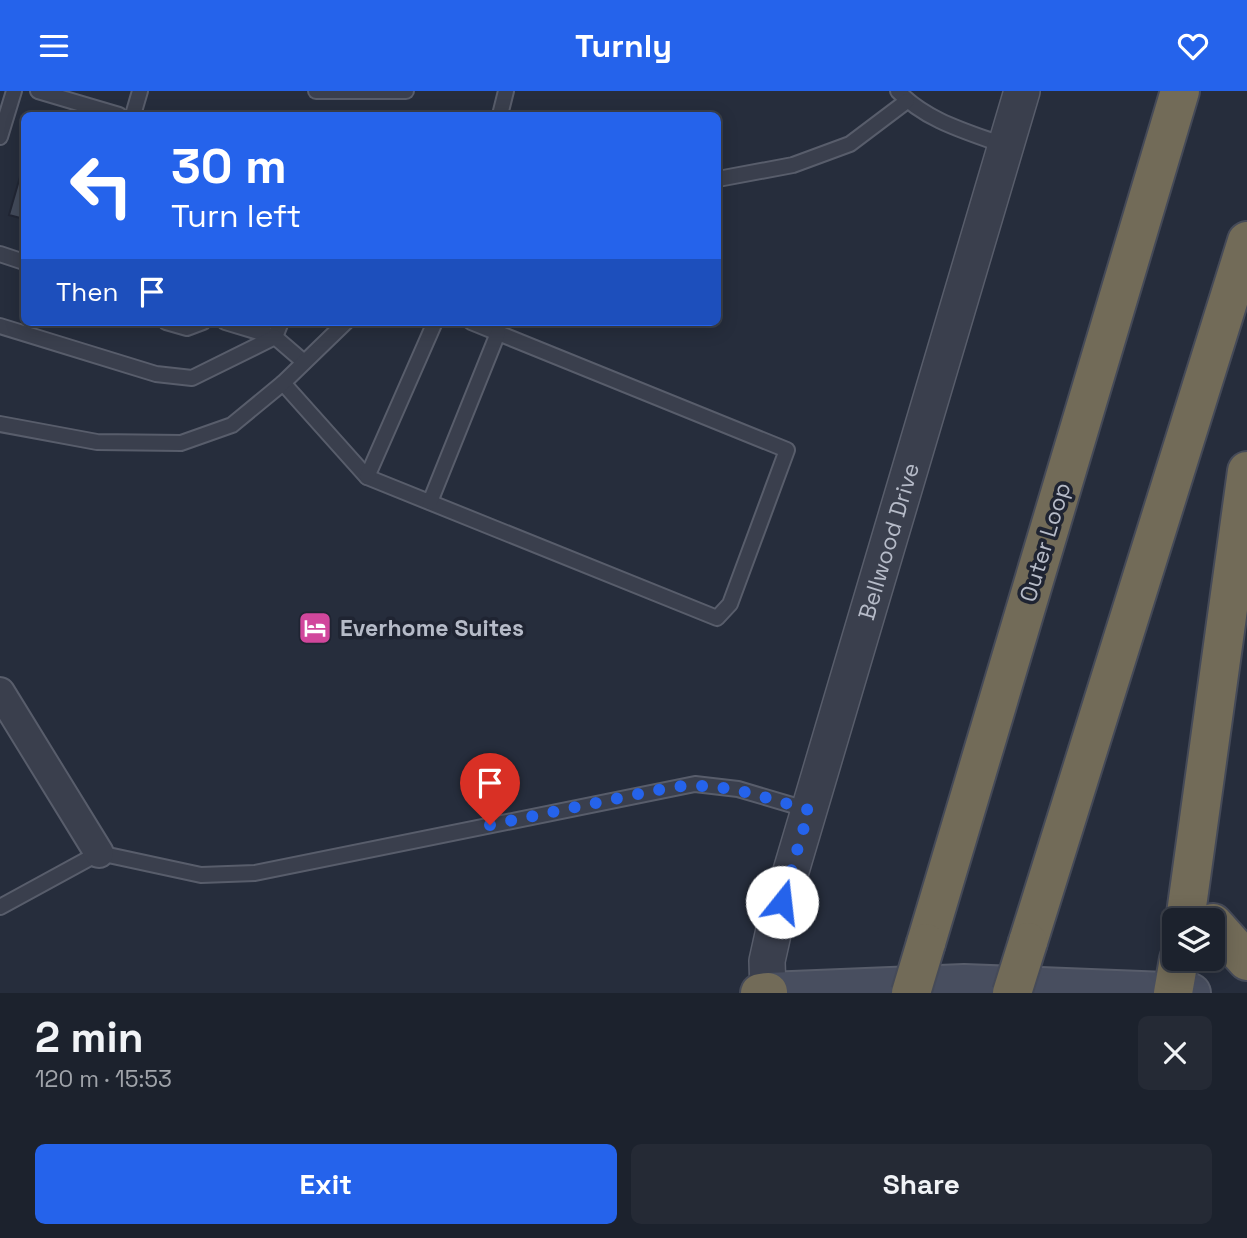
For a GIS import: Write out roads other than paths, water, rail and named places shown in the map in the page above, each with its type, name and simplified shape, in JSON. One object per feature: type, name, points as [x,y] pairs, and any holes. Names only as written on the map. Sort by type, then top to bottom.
[{"type":"highway","name":"Outer Loop","points":[[911,993],[1180,91]]},
{"type":"highway","points":[[1012,993],[1247,240]]},
{"type":"highway","points":[[1187,908],[1247,471]]},
{"type":"highway","points":[[1194,855],[1196,884],[1206,908]]},
{"type":"highway","points":[[1225,940],[1247,961]]},
{"type":"highway","points":[[760,993],[768,993]]},
{"type":"main road","points":[[768,993],[945,984],[1179,984]]},
{"type":"street","name":"Bellwood Drive","points":[[768,993],[771,937],[1022,91]]},
{"type":"street","points":[[0,692],[99,853]]},
{"type":"lane","points":[[0,137],[14,91]]},
{"type":"lane","points":[[38,91],[109,112]]},
{"type":"lane","points":[[134,112],[140,91]]},
{"type":"lane","points":[[323,91],[406,91]]},
{"type":"lane","points":[[501,112],[506,91]]},
{"type":"lane","points":[[721,178],[793,165],[850,144],[902,96],[953,127],[1006,146]]},
{"type":"lane","points":[[0,254],[21,261]]},
{"type":"lane","points":[[0,326],[156,374],[192,378],[275,337],[279,326]]},
{"type":"lane","points":[[238,326],[275,337],[303,362]]},
{"type":"lane","points":[[0,424],[97,442],[181,443],[232,425],[283,383],[342,326]]},
{"type":"lane","points":[[368,477],[433,326]]},
{"type":"lane","points":[[283,383],[368,477],[717,618],[730,604],[787,450],[481,326]]},
{"type":"lane","points":[[430,502],[498,333]]},
{"type":"lane","points":[[0,907],[99,853],[201,875],[255,873],[695,784],[738,789],[809,810]]},
{"type":"place","name":"Everhome Suites","points":[[315,628]]}]
